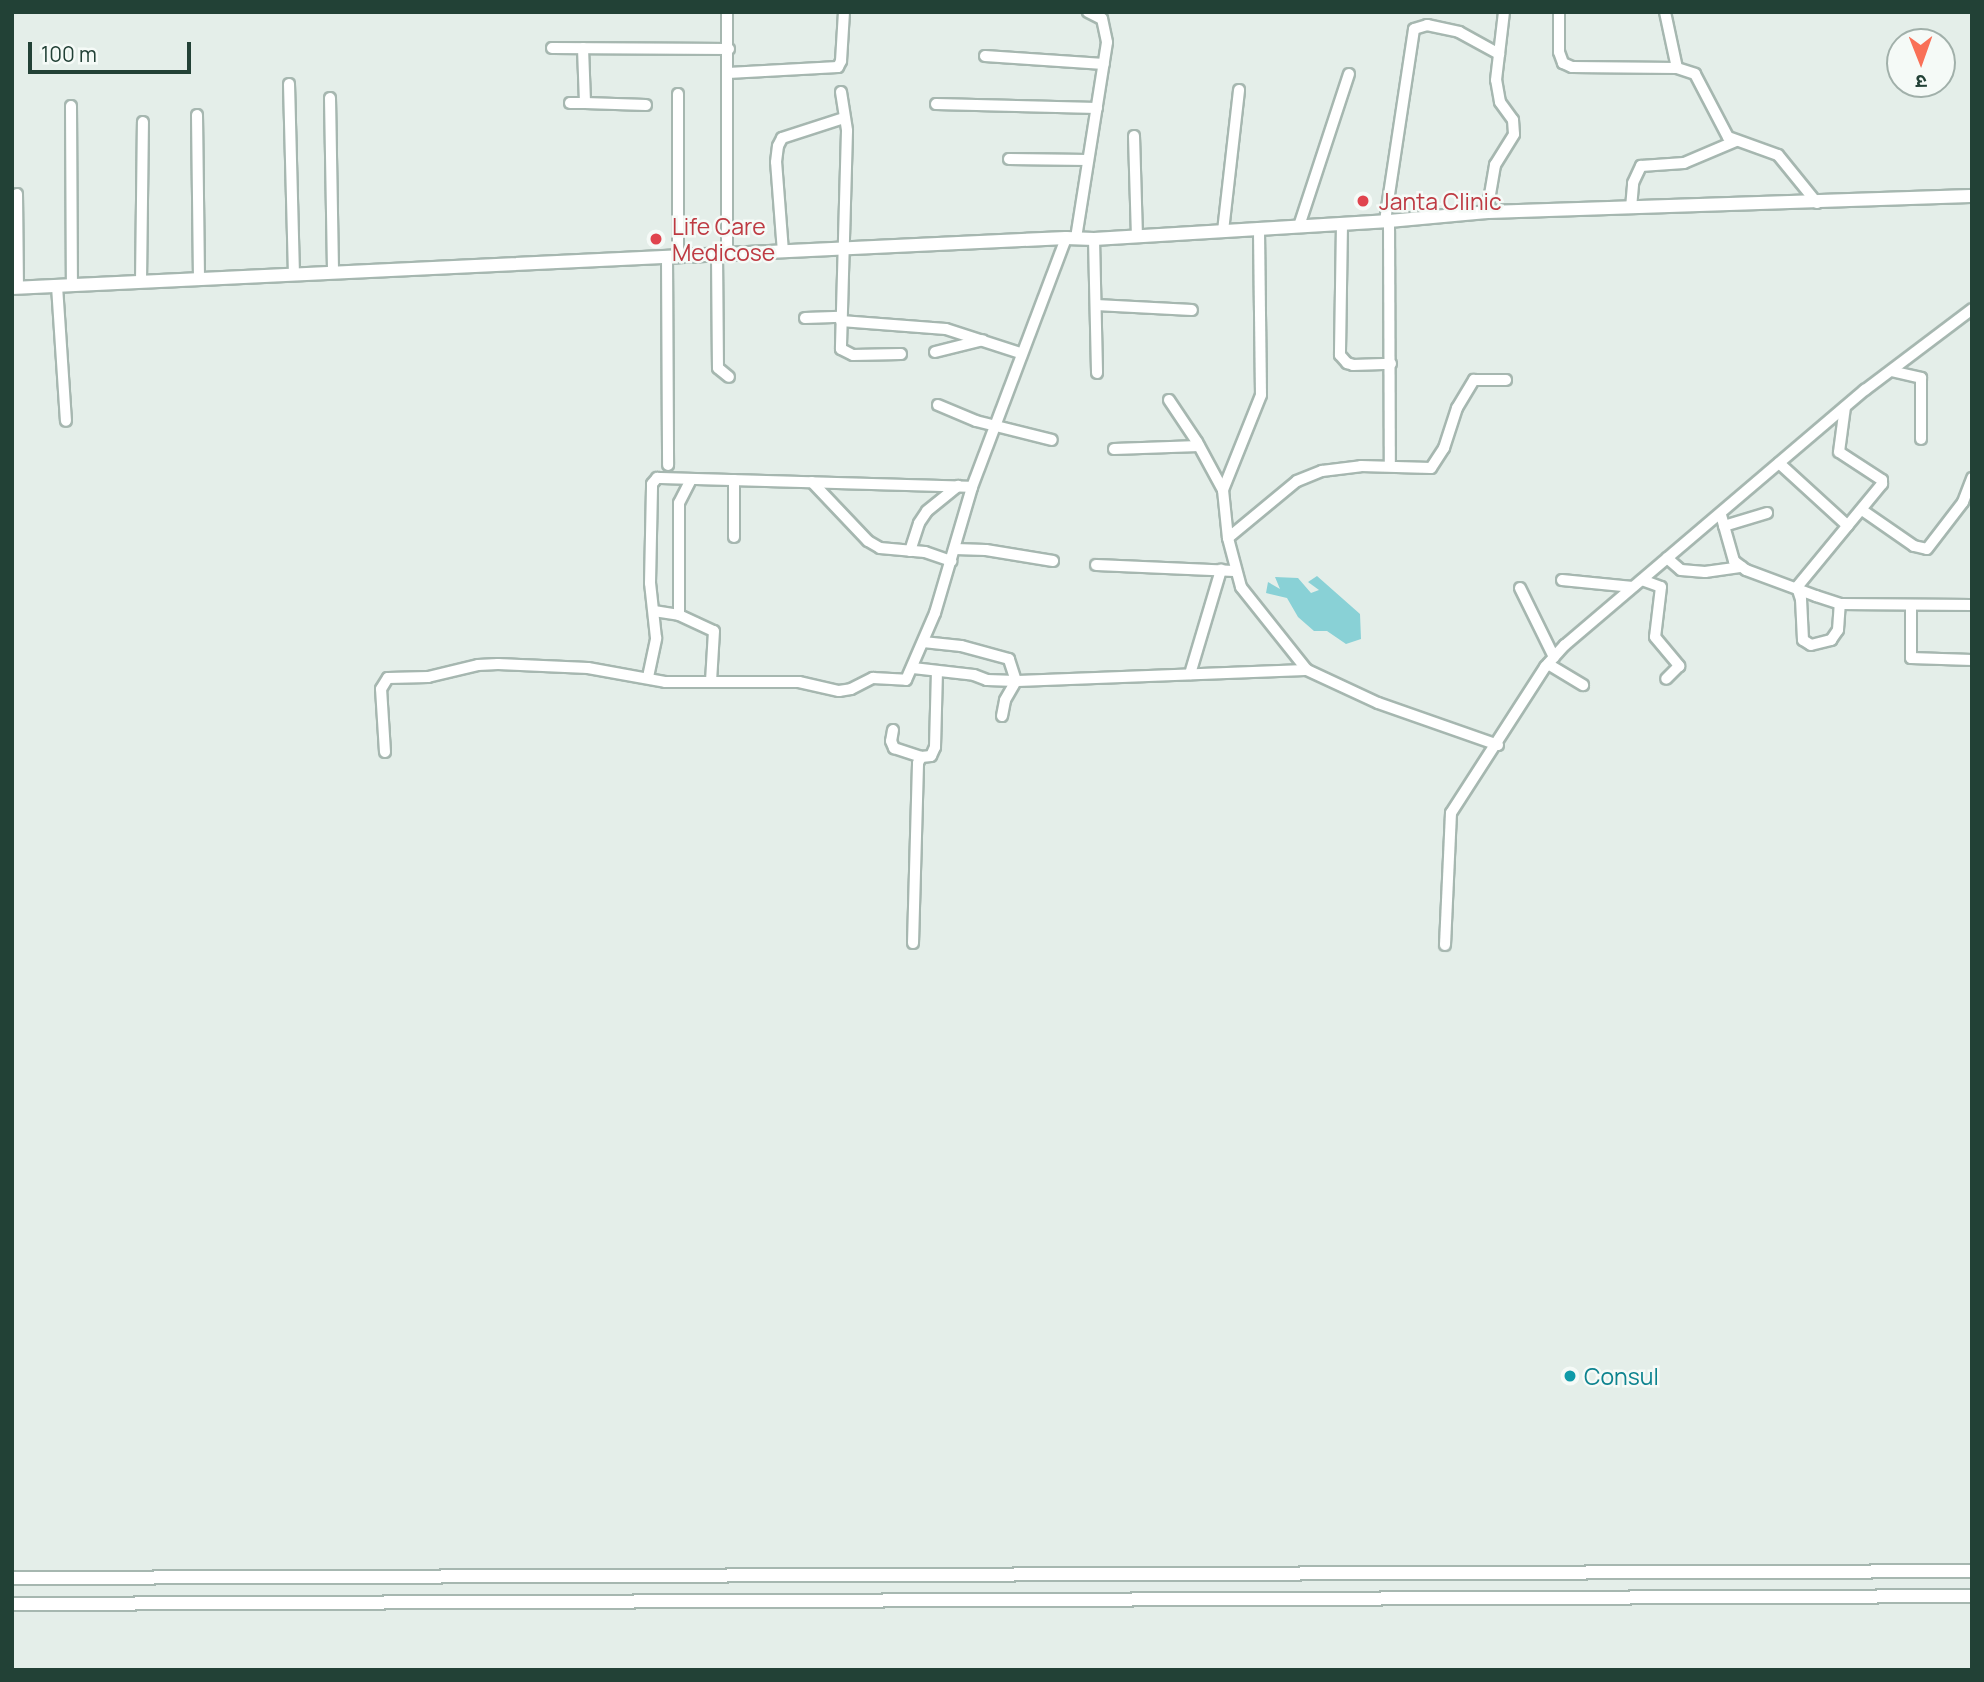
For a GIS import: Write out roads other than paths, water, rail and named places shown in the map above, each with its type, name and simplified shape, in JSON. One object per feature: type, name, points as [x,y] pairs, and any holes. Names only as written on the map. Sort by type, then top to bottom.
[{"type":"street","points":[[727,12],[729,49],[718,368],[729,377]]},
{"type":"street","points":[[728,74],[833,69],[841,61],[844,12]]},
{"type":"street","points":[[385,752],[381,689],[388,678],[436,676],[498,664],[588,668],[665,682],[799,682],[839,691],[851,689],[873,678],[902,682],[909,677],[955,549],[972,487],[1020,354],[1071,238],[1088,160],[1107,42],[1102,19],[1088,12]]},
{"type":"street","points":[[1487,212],[1495,165],[1512,142],[1515,127],[1497,92],[1504,12]]},
{"type":"street","points":[[1559,12],[1559,52],[1563,63],[1572,67],[1677,68],[1695,74],[1722,129],[1736,141],[1778,155],[1817,203]]},
{"type":"street","points":[[1665,12],[1677,68]]},
{"type":"street","points":[[1390,466],[1391,364],[1387,221],[1414,29],[1427,25],[1460,32],[1499,54]]},
{"type":"street","points":[[552,48],[729,49]]},
{"type":"street","points":[[583,48],[585,103]]},
{"type":"street","points":[[985,56],[1104,64]]},
{"type":"street","points":[[1299,226],[1349,74]]},
{"type":"street","points":[[289,84],[294,274]]},
{"type":"street","points":[[1223,231],[1239,90]]},
{"type":"street","points":[[841,92],[847,140],[840,346],[847,355],[901,354]]},
{"type":"street","points":[[668,465],[678,94]]},
{"type":"street","points":[[330,98],[333,272]]},
{"type":"street","points":[[570,103],[646,105]]},
{"type":"street","points":[[936,104],[1097,108]]},
{"type":"street","points":[[71,106],[72,285]]},
{"type":"street","points":[[197,115],[199,279]]},
{"type":"street","points":[[783,251],[776,162],[778,146],[782,138],[844,118]]},
{"type":"street","points":[[141,282],[144,122]]},
{"type":"street","points":[[1134,136],[1137,237]]},
{"type":"street","points":[[1631,208],[1633,183],[1641,166],[1684,163],[1736,141]]},
{"type":"street","points":[[1009,159],[1088,160]]},
{"type":"street","points":[[17,194],[15,288],[1137,237],[1487,212],[1972,196]]},
{"type":"street","points":[[1342,224],[1340,355],[1353,365],[1391,364]]},
{"type":"street","points":[[1223,490],[1261,395],[1259,228]]},
{"type":"street","points":[[1094,239],[1097,373]]},
{"type":"street","points":[[57,286],[66,421]]},
{"type":"street","points":[[1096,305],[1192,310]]},
{"type":"street","points":[[1446,945],[1451,813],[1551,661],[1633,587],[1845,407],[1972,309]]},
{"type":"street","points":[[805,318],[946,329],[1020,354]]},
{"type":"street","points":[[935,352],[983,340]]},
{"type":"street","points":[[1891,370],[1921,378],[1921,439]]},
{"type":"street","points":[[1228,538],[1297,481],[1310,475],[1361,466],[1431,467],[1444,448],[1457,408],[1474,380],[1506,380]]},
{"type":"street","points":[[1169,400],[1223,490],[1235,571],[1252,603],[1307,670],[1378,704],[1497,745]]},
{"type":"street","points":[[938,405],[994,426],[1052,440]]},
{"type":"street","points":[[1797,587],[1882,484],[1882,480],[1839,452],[1845,407]]},
{"type":"street","points":[[1114,449],[1199,446]]},
{"type":"street","points":[[1779,463],[1849,526]]},
{"type":"street","points":[[648,677],[655,646],[650,583],[652,484],[657,478],[972,487]]},
{"type":"street","points":[[1862,510],[1914,546],[1927,549],[1963,502],[1972,478]]},
{"type":"street","points":[[679,615],[679,503],[691,479]]},
{"type":"street","points":[[734,480],[734,537]]},
{"type":"street","points":[[812,482],[868,541],[880,548],[933,554],[951,561]]},
{"type":"street","points":[[910,551],[923,517],[958,486]]},
{"type":"street","points":[[1724,526],[1767,513]]},
{"type":"street","points":[[1721,515],[1734,561],[1742,567],[1840,604],[1972,606]]},
{"type":"street","points":[[955,549],[986,550],[1053,561]]},
{"type":"street","points":[[1667,558],[1681,570],[1705,572],[1742,567]]},
{"type":"street","points":[[1096,565],[1235,571]]},
{"type":"street","points":[[1190,674],[1221,570]]},
{"type":"street","points":[[1562,580],[1633,587]]},
{"type":"street","points":[[1642,580],[1661,587],[1655,637],[1679,666],[1666,679]]},
{"type":"street","points":[[1797,587],[1801,599],[1803,640],[1811,645],[1831,640],[1838,630],[1840,604]]},
{"type":"street","points":[[1520,588],[1551,661],[1583,685]]},
{"type":"street","points":[[1911,605],[1911,658],[1972,660]]},
{"type":"street","points":[[654,611],[679,615],[714,631],[711,681]]},
{"type":"street","points":[[923,642],[961,646],[1009,659],[1016,681],[1005,700],[1002,716]]},
{"type":"street","points":[[912,668],[974,675],[987,680],[1016,681],[1307,670]]},
{"type":"street","points":[[893,730],[891,741],[894,748],[921,757],[931,756],[935,747],[937,671]]},
{"type":"street","points":[[913,943],[917,779],[921,757]]},
{"type":"street","points":[[12,1578],[1972,1571]]},
{"type":"street","points":[[245,1578],[245,1602]]},
{"type":"street","points":[[12,1604],[1972,1596]]},
{"type":"water","points":[[1317,576],[1360,614],[1361,639],[1346,644],[1327,631],[1314,631],[1298,617],[1287,598],[1266,593],[1268,582],[1280,589],[1275,577],[1298,578],[1311,593],[1319,590],[1308,582]]},
{"type":"place","name":"Janta Clinic","points":[[1363,201]]},
{"type":"place","name":"Life Care Medicose","points":[[656,239]]},
{"type":"place","name":"Consul","points":[[1570,1376]]}]
